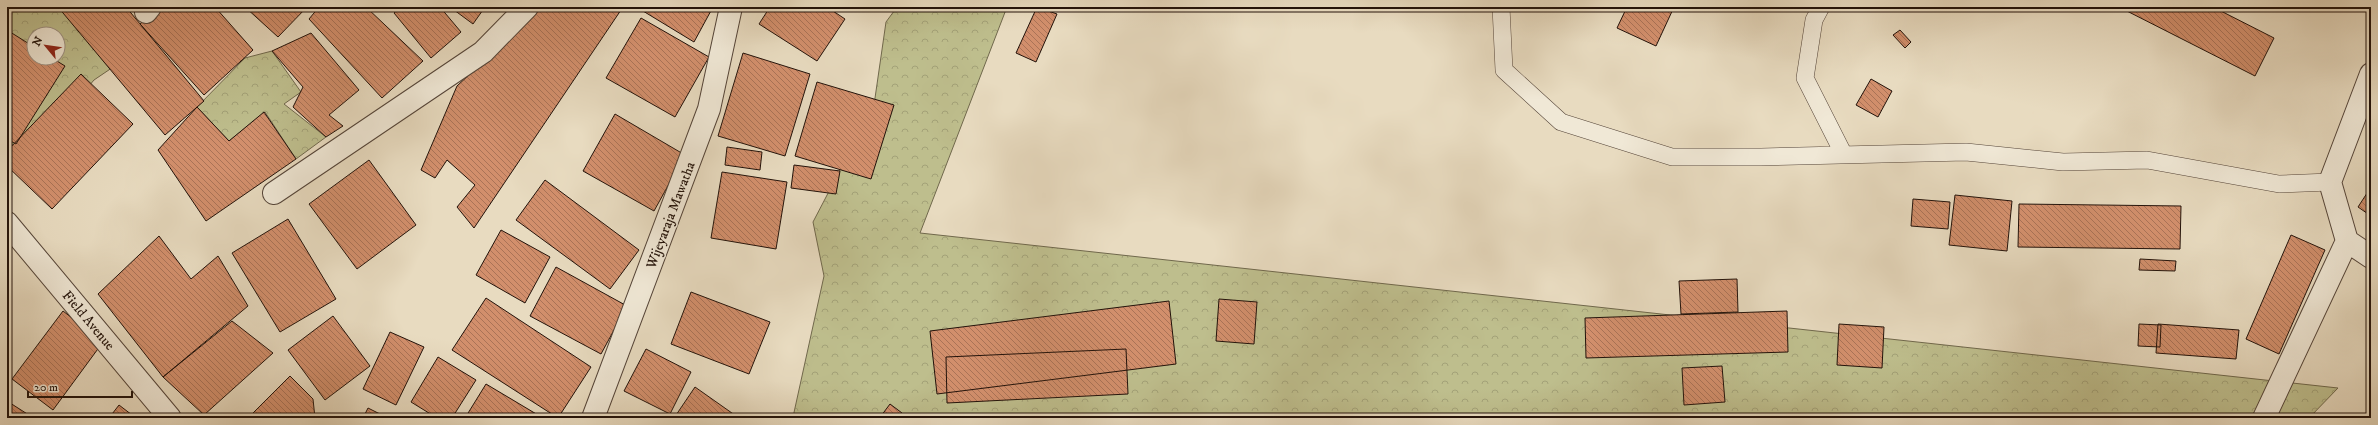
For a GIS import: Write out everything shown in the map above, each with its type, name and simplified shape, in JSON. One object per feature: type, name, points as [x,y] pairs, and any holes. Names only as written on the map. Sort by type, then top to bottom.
[{"type":"street","points":[[274,193],[483,52],[527,7]]},
{"type":"street","name":"Wijeyaraja Mawatha","points":[[593,418],[709,109],[730,7]]},
{"type":"street","points":[[2264,418],[2346,241],[2330,182],[2371,74]]},
{"type":"street","name":"Field Avenue","points":[[7,223],[170,418]]},
{"type":"street","points":[[2346,241],[2371,257]]},
{"type":"lane","points":[[1501,7],[1504,70],[1561,122],[1672,157],[1966,152],[2063,162],[2147,160],[2279,184],[2330,182]]},
{"type":"lane","points":[[1821,7],[1814,20],[1806,78],[1844,155]]},
{"type":"green space","points":[[7,7],[128,7],[128,57],[94,80],[30,155],[7,141]]},
{"type":"green space","points":[[897,7],[1007,7],[920,233],[2338,388],[2309,418],[795,418],[793,417],[824,276],[813,222],[874,105],[886,22]]},
{"type":"green space","points":[[272,51],[301,92],[284,104],[326,137],[296,159],[265,112],[229,141],[197,107],[245,58]]},
{"type":"building","points":[[58,7],[126,7],[204,101],[165,135]]},
{"type":"building","points":[[159,7],[215,7],[253,50],[204,95],[140,24]]},
{"type":"building","points":[[245,7],[307,7],[278,37]]},
{"type":"building","points":[[319,7],[366,7],[423,61],[382,98],[309,19]]},
{"type":"building","points":[[401,7],[440,7],[461,32],[431,58],[394,13]]},
{"type":"building","points":[[450,7],[485,7],[473,24]]},
{"type":"building","points":[[542,7],[623,7],[474,228],[457,207],[475,185],[447,160],[435,178],[421,170],[457,86]]},
{"type":"building","points":[[645,7],[713,7],[694,42],[643,11]]},
{"type":"building","points":[[770,7],[827,7],[845,19],[817,61],[759,24]]},
{"type":"building","points":[[1037,7],[1057,14],[1036,62],[1016,53]]},
{"type":"building","points":[[1627,7],[1674,7],[1656,46],[1617,28]]},
{"type":"building","points":[[2119,7],[2213,7],[2274,38],[2255,76]]},
{"type":"building","points":[[641,18],[709,57],[675,117],[606,78]]},
{"type":"building","points":[[7,30],[26,42],[26,66],[65,66],[16,144],[7,139]]},
{"type":"building","points":[[1900,30],[1911,42],[1905,48],[1893,35]]},
{"type":"building","points":[[311,33],[359,90],[329,115],[343,126],[326,137],[293,107],[303,87],[272,51]]},
{"type":"building","points":[[743,53],[810,74],[785,156],[718,136]]},
{"type":"building","points":[[81,74],[133,124],[52,209],[7,166],[7,151]]},
{"type":"building","points":[[1871,79],[1892,91],[1878,117],[1856,105]]},
{"type":"building","points":[[817,82],[894,105],[871,179],[795,156]]},
{"type":"building","points":[[197,107],[229,141],[264,112],[296,159],[206,221],[158,150]]},
{"type":"building","points":[[615,114],[685,155],[654,211],[583,171]]},
{"type":"building","points":[[727,147],[762,152],[760,170],[725,165]]},
{"type":"building","points":[[369,160],[416,225],[357,269],[309,204]]},
{"type":"building","points":[[794,165],[840,171],[836,194],[791,188]]},
{"type":"building","points":[[722,172],[787,182],[776,249],[711,238]]},
{"type":"building","points":[[545,180],[639,250],[610,289],[516,220]]},
{"type":"building","points":[[2371,187],[2371,216],[2358,207]]},
{"type":"building","points":[[1955,195],[2012,201],[2007,251],[1949,245]]},
{"type":"building","points":[[1913,199],[1950,202],[1948,229],[1911,226]]},
{"type":"building","points":[[2019,204],[2181,206],[2180,249],[2018,247]]},
{"type":"building","points":[[288,219],[336,299],[280,332],[232,253]]},
{"type":"building","points":[[501,230],[550,257],[525,303],[476,275]]},
{"type":"building","points":[[2291,235],[2325,250],[2279,354],[2246,339]]},
{"type":"building","points":[[159,236],[191,279],[218,256],[248,306],[163,377],[98,294]]},
{"type":"building","points":[[2140,259],[2176,261],[2175,271],[2139,270]]},
{"type":"building","points":[[556,267],[627,306],[601,354],[530,316]]},
{"type":"building","points":[[1737,279],[1738,312],[1681,314],[1679,281]]},
{"type":"building","points":[[691,292],[770,322],[749,374],[671,344]]},
{"type":"building","points":[[486,298],[591,367],[558,418],[452,350]]},
{"type":"building","points":[[1219,299],[1257,302],[1254,344],[1216,341]]},
{"type":"building","points":[[1169,301],[1176,364],[937,394],[930,331]]},
{"type":"building","points":[[63,311],[103,342],[53,410],[12,379]]},
{"type":"building","points":[[1787,311],[1788,352],[1586,358],[1585,318]]},
{"type":"building","points":[[333,316],[370,366],[325,400],[288,350]]},
{"type":"building","points":[[232,321],[273,353],[204,415],[163,377]]},
{"type":"building","points":[[1839,324],[1884,327],[1882,368],[1837,365]]},
{"type":"building","points":[[2139,324],[2161,325],[2160,347],[2138,346]]},
{"type":"building","points":[[2158,324],[2239,330],[2236,359],[2156,353]]},
{"type":"building","points":[[390,332],[424,347],[396,405],[363,389]]},
{"type":"building","points":[[646,349],[691,372],[670,414],[624,391]]},
{"type":"building","points":[[1126,349],[1128,394],[947,403],[946,357]]},
{"type":"building","points":[[438,357],[476,380],[452,418],[437,418],[411,402]]},
{"type":"building","points":[[1722,366],[1725,402],[1684,405],[1682,368]]},
{"type":"building","points":[[290,376],[313,399],[315,418],[248,418]]},
{"type":"building","points":[[486,384],[543,418],[465,418]]},
{"type":"building","points":[[695,387],[739,418],[674,418]]},
{"type":"building","points":[[7,401],[32,417],[7,418]]},
{"type":"building","points":[[890,404],[902,413],[898,418],[881,416]]},
{"type":"building","points":[[119,405],[136,418],[109,418]]},
{"type":"building","points":[[368,408],[388,418],[363,418]]}]
